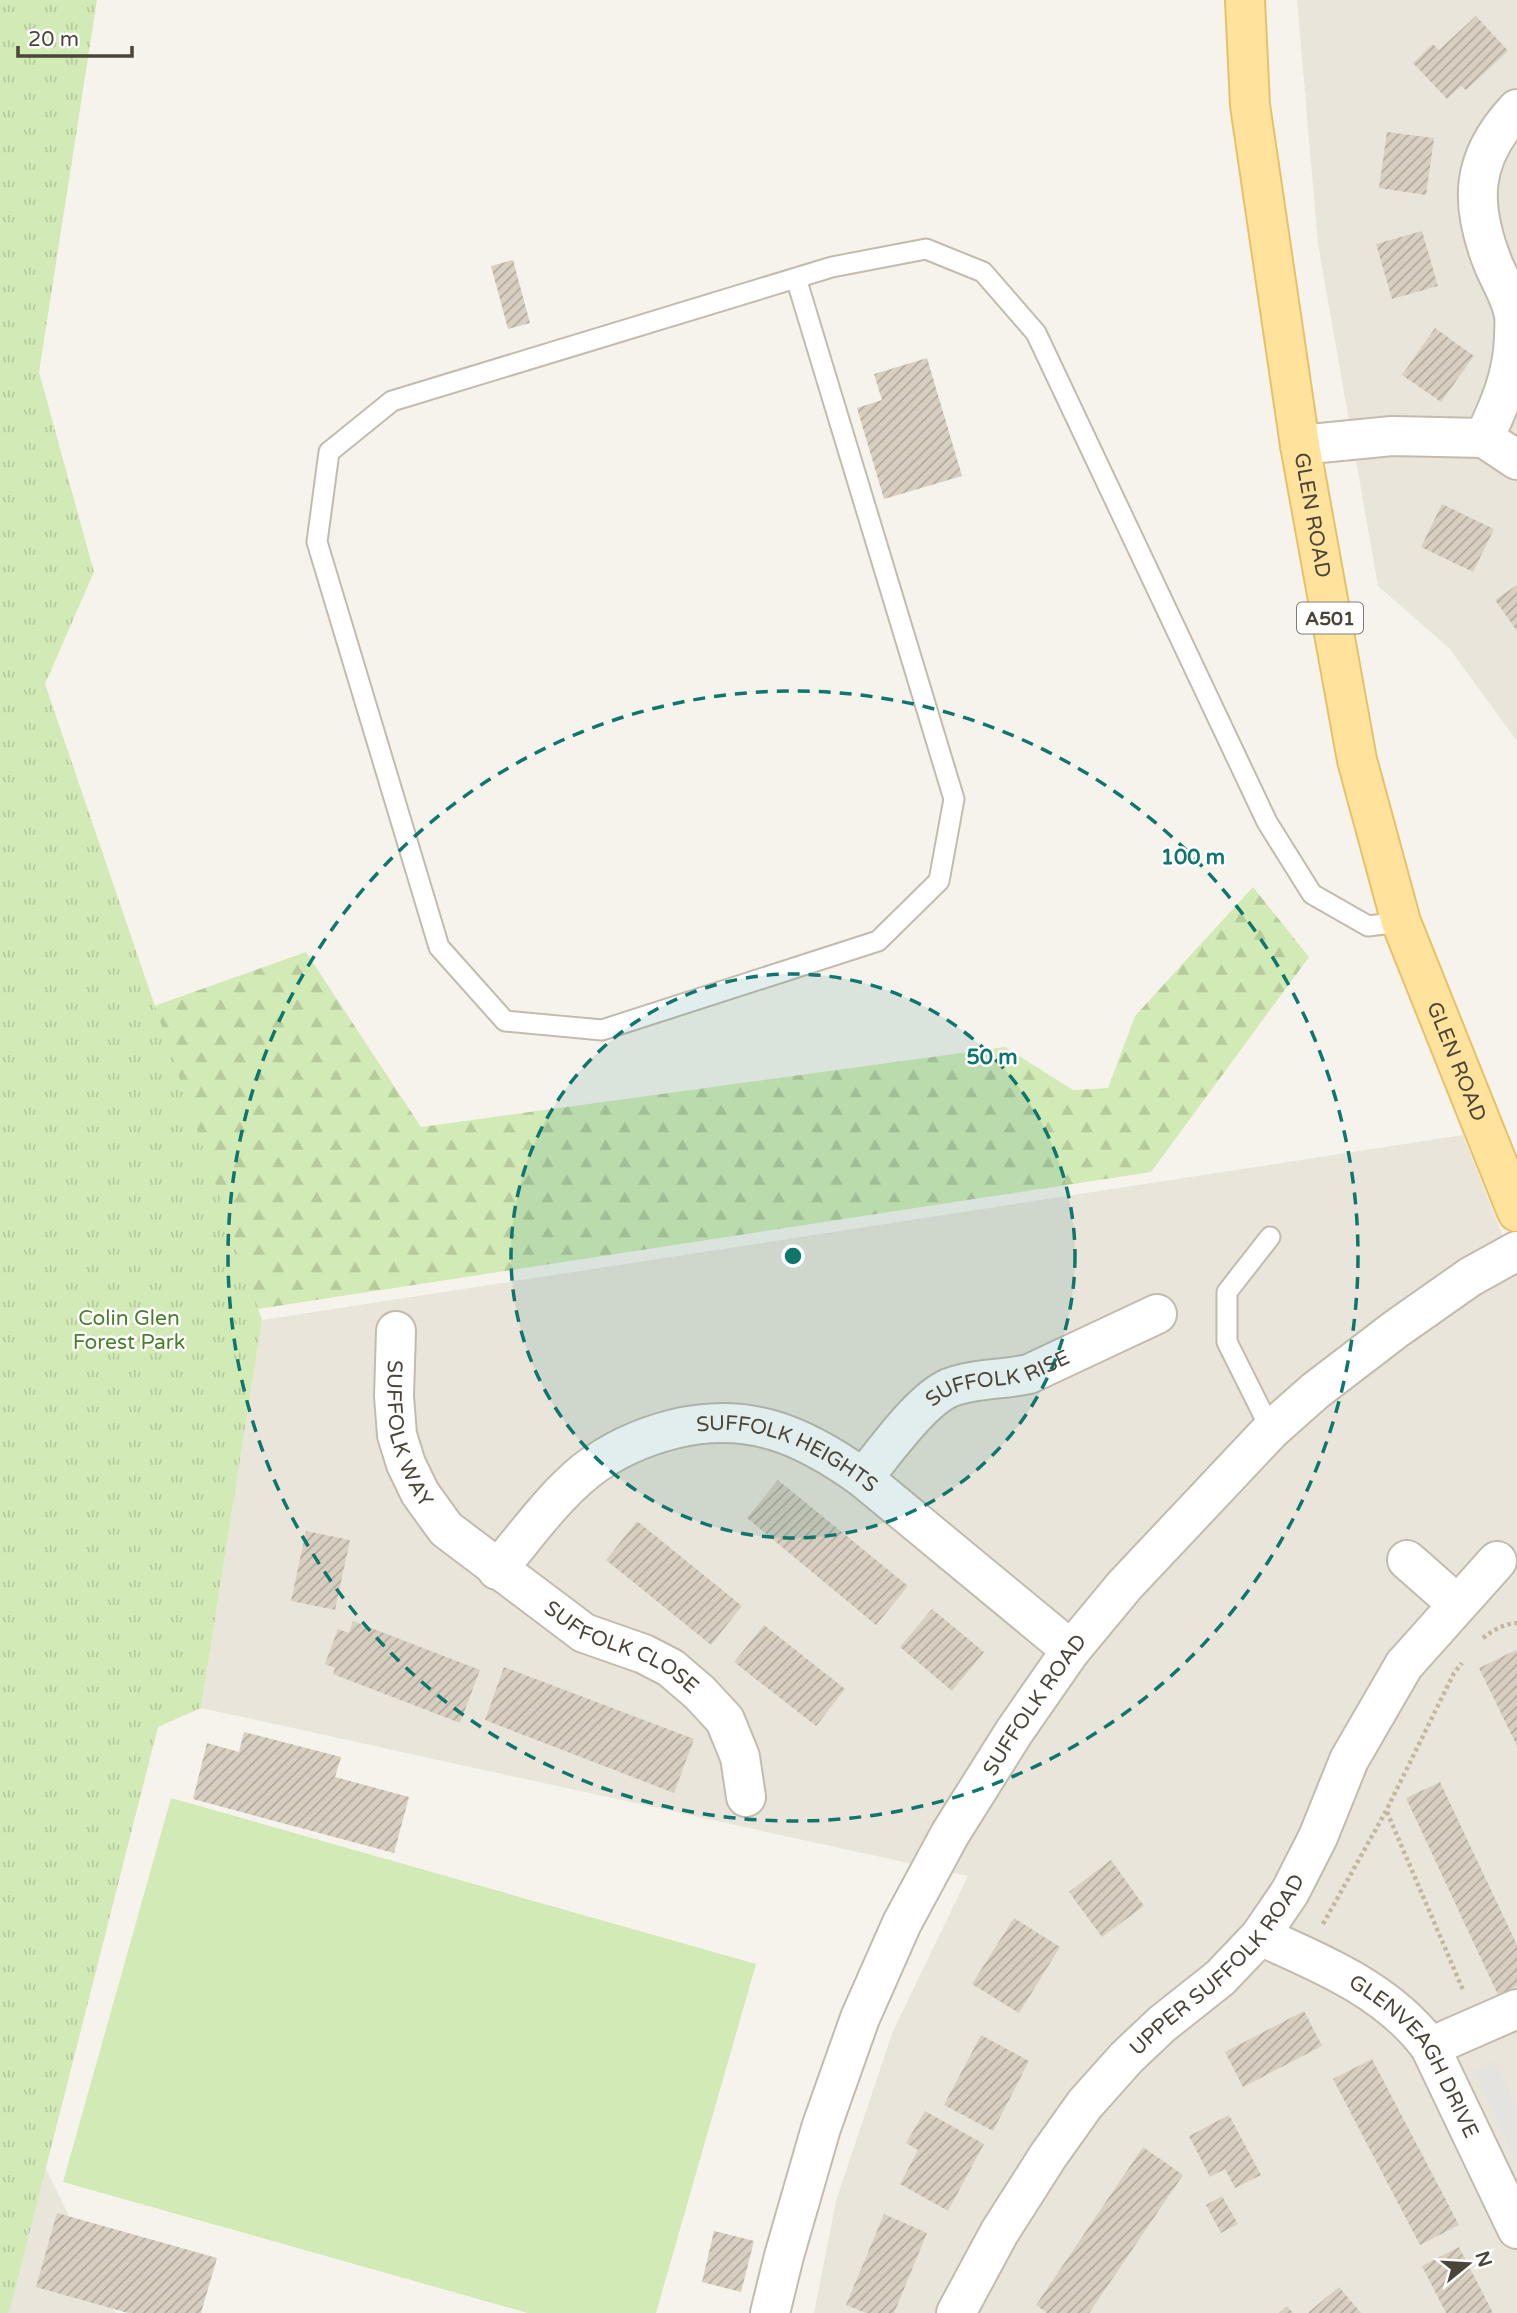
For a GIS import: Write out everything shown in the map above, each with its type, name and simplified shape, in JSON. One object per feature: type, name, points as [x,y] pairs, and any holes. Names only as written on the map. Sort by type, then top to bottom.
[{"type":"main road","name":"GLEN ROAD","points":[[1245,0],[1250,105],[1300,445],[1357,760],[1401,922],[1517,1212]]},
{"type":"street","points":[[1484,438],[1503,400],[1510,374],[1514,316],[1477,213],[1477,190],[1483,162],[1492,139],[1517,109]]},
{"type":"street","points":[[1300,445],[1392,436],[1484,438],[1517,460]]},
{"type":"street","name":"SUFFOLK ROAD","points":[[770,2313],[821,2128],[860,2018],[902,1923],[950,1834],[1014,1732],[1071,1650],[1125,1585],[1270,1430],[1315,1391],[1396,1329],[1470,1277],[1517,1251]]},
{"type":"street","name":"SUFFOLK RISE","points":[[863,1478],[927,1404],[948,1389],[981,1380],[1029,1374],[1157,1314]]},
{"type":"street","name":"SUFFOLK WAY","points":[[396,1331],[394,1396],[397,1435],[405,1464],[420,1493],[446,1530]]},
{"type":"street","name":"SUFFOLK HEIGHTS","points":[[497,1570],[553,1504],[586,1472],[617,1450],[662,1432],[694,1424],[732,1422],[766,1428],[832,1456],[863,1478],[1071,1650]]},
{"type":"street","name":"SUFFOLK CLOSE","points":[[446,1530],[584,1633],[644,1654],[671,1668],[701,1693],[725,1720],[740,1757],[746,1797]]},
{"type":"street","points":[[1407,1560],[1457,1604]]},
{"type":"street","name":"UPPER SUFFOLK ROAD","points":[[956,2313],[999,2233],[1085,2104],[1144,2041],[1220,1978],[1260,1936],[1290,1892],[1318,1837],[1349,1760],[1404,1665],[1497,1560]]},
{"type":"street","name":"GLENVEAGH DRIVE","points":[[1260,1936],[1305,1955],[1357,1983],[1396,2011],[1419,2032],[1430,2047],[1517,2228]]},
{"type":"street","points":[[1430,2047],[1517,2009]]},
{"type":"lane","points":[[796,278],[954,799],[939,881],[878,941],[602,1031],[505,1021],[439,947],[317,542],[329,452],[392,401],[832,267],[926,249],[983,272],[1036,333],[1267,822],[1312,894],[1368,926],[1401,922]]},
{"type":"lane","points":[[1270,1237],[1227,1292],[1227,1342],[1270,1430]]},
{"type":"path","points":[[1482,1639],[1508,1624],[1517,1623]]},
{"type":"path","points":[[1305,1955],[1386,1811],[1454,1673],[1467,1656]]},
{"type":"path","points":[[1386,1811],[1478,2026]]},
{"type":"shaded area","points":[[1297,0],[1517,0],[1517,741],[1449,648],[1378,586],[1318,244]]},
{"type":"shaded area","points":[[1463,1135],[1517,1272],[1517,2313],[814,2313],[836,2201],[893,2031],[968,1876],[201,1708],[262,1320]]},
{"type":"shaded area","points":[[1495,2061],[1517,2108],[1517,2163],[1475,2071]]},
{"type":"shaded area","points":[[0,2074],[116,2313],[0,2313]]},
{"type":"green space","points":[[0,0],[84,0],[24,358],[31,693],[129,1015],[306,952],[421,1127],[1005,1047],[1073,1090],[1108,1088],[1135,1016],[1253,887],[1309,957],[1151,1172],[250,1310],[152,1717],[0,2313]]},
{"type":"green space","name":"Colin Glen Forest Park","points":[[0,0],[97,0],[39,372],[94,572],[45,684],[262,1320],[201,1708],[158,1727],[9,2313],[0,2313]]},
{"type":"green space","points":[[171,1798],[756,1964],[656,2313],[528,2313],[63,2182]]},
{"type":"building","points":[[1476,16],[1508,51],[1466,90],[1461,86],[1447,99],[1413,63],[1433,44],[1439,50]]},
{"type":"building","points":[[1387,132],[1434,138],[1426,195],[1379,188]]},
{"type":"building","points":[[1422,231],[1438,286],[1392,299],[1376,244]]},
{"type":"building","points":[[513,260],[530,323],[508,329],[491,266]]},
{"type":"building","points":[[1435,328],[1474,356],[1441,402],[1402,375]]},
{"type":"building","points":[[927,358],[962,476],[884,499],[857,408],[882,400],[874,374]]},
{"type":"building","points":[[1442,504],[1494,529],[1473,572],[1421,547]]},
{"type":"building","points":[[1517,585],[1517,631],[1495,600]]},
{"type":"building","points":[[778,1480],[908,1586],[876,1625],[747,1518]]},
{"type":"building","points":[[637,1521],[742,1606],[711,1645],[606,1560]]},
{"type":"building","points":[[306,1531],[350,1540],[335,1610],[291,1601]]},
{"type":"building","points":[[932,1609],[984,1652],[952,1691],[900,1647]]},
{"type":"building","points":[[353,1621],[480,1670],[460,1723],[333,1674],[335,1668],[325,1664],[338,1629],[349,1633]]},
{"type":"building","points":[[764,1625],[845,1689],[816,1726],[734,1662]]},
{"type":"building","points":[[1517,1651],[1517,1746],[1479,1668]]},
{"type":"building","points":[[504,1667],[694,1739],[674,1793],[485,1720]]},
{"type":"building","points":[[244,1732],[341,1757],[335,1777],[409,1797],[394,1853],[193,1799],[207,1743],[239,1752]]},
{"type":"building","points":[[1440,1782],[1517,1945],[1517,1986],[1498,1995],[1406,1798]]},
{"type":"building","points":[[1111,1860],[1144,1906],[1102,1937],[1069,1892]]},
{"type":"building","points":[[1014,1918],[1060,1947],[1019,2013],[972,1984]]},
{"type":"building","points":[[1304,2011],[1322,2046],[1243,2087],[1225,2052]]},
{"type":"building","points":[[981,2035],[1029,2061],[993,2131],[944,2105]]},
{"type":"building","points":[[1372,2059],[1459,2225],[1420,2245],[1333,2079]]},
{"type":"building","points":[[925,2111],[984,2144],[948,2211],[900,2184],[918,2150],[906,2143]]},
{"type":"building","points":[[1229,2115],[1261,2175],[1235,2188],[1225,2169],[1210,2177],[1189,2136]]},
{"type":"building","points":[[1143,2147],[1183,2175],[1089,2313],[1047,2313],[1036,2305]]},
{"type":"building","points":[[1222,2196],[1238,2224],[1221,2233],[1206,2205]]},
{"type":"building","points":[[57,2213],[217,2258],[201,2313],[128,2313],[36,2287]]},
{"type":"building","points":[[884,2214],[927,2233],[894,2313],[866,2313],[846,2305]]},
{"type":"building","points":[[714,2231],[754,2241],[741,2292],[702,2282]]},
{"type":"building","points":[[1459,2247],[1493,2313],[1446,2313],[1422,2266]]},
{"type":"building","points":[[1339,2287],[1361,2313],[1308,2313],[1316,2306]]},
{"type":"building","points":[[1287,2306],[1293,2313],[1279,2313]]}]
